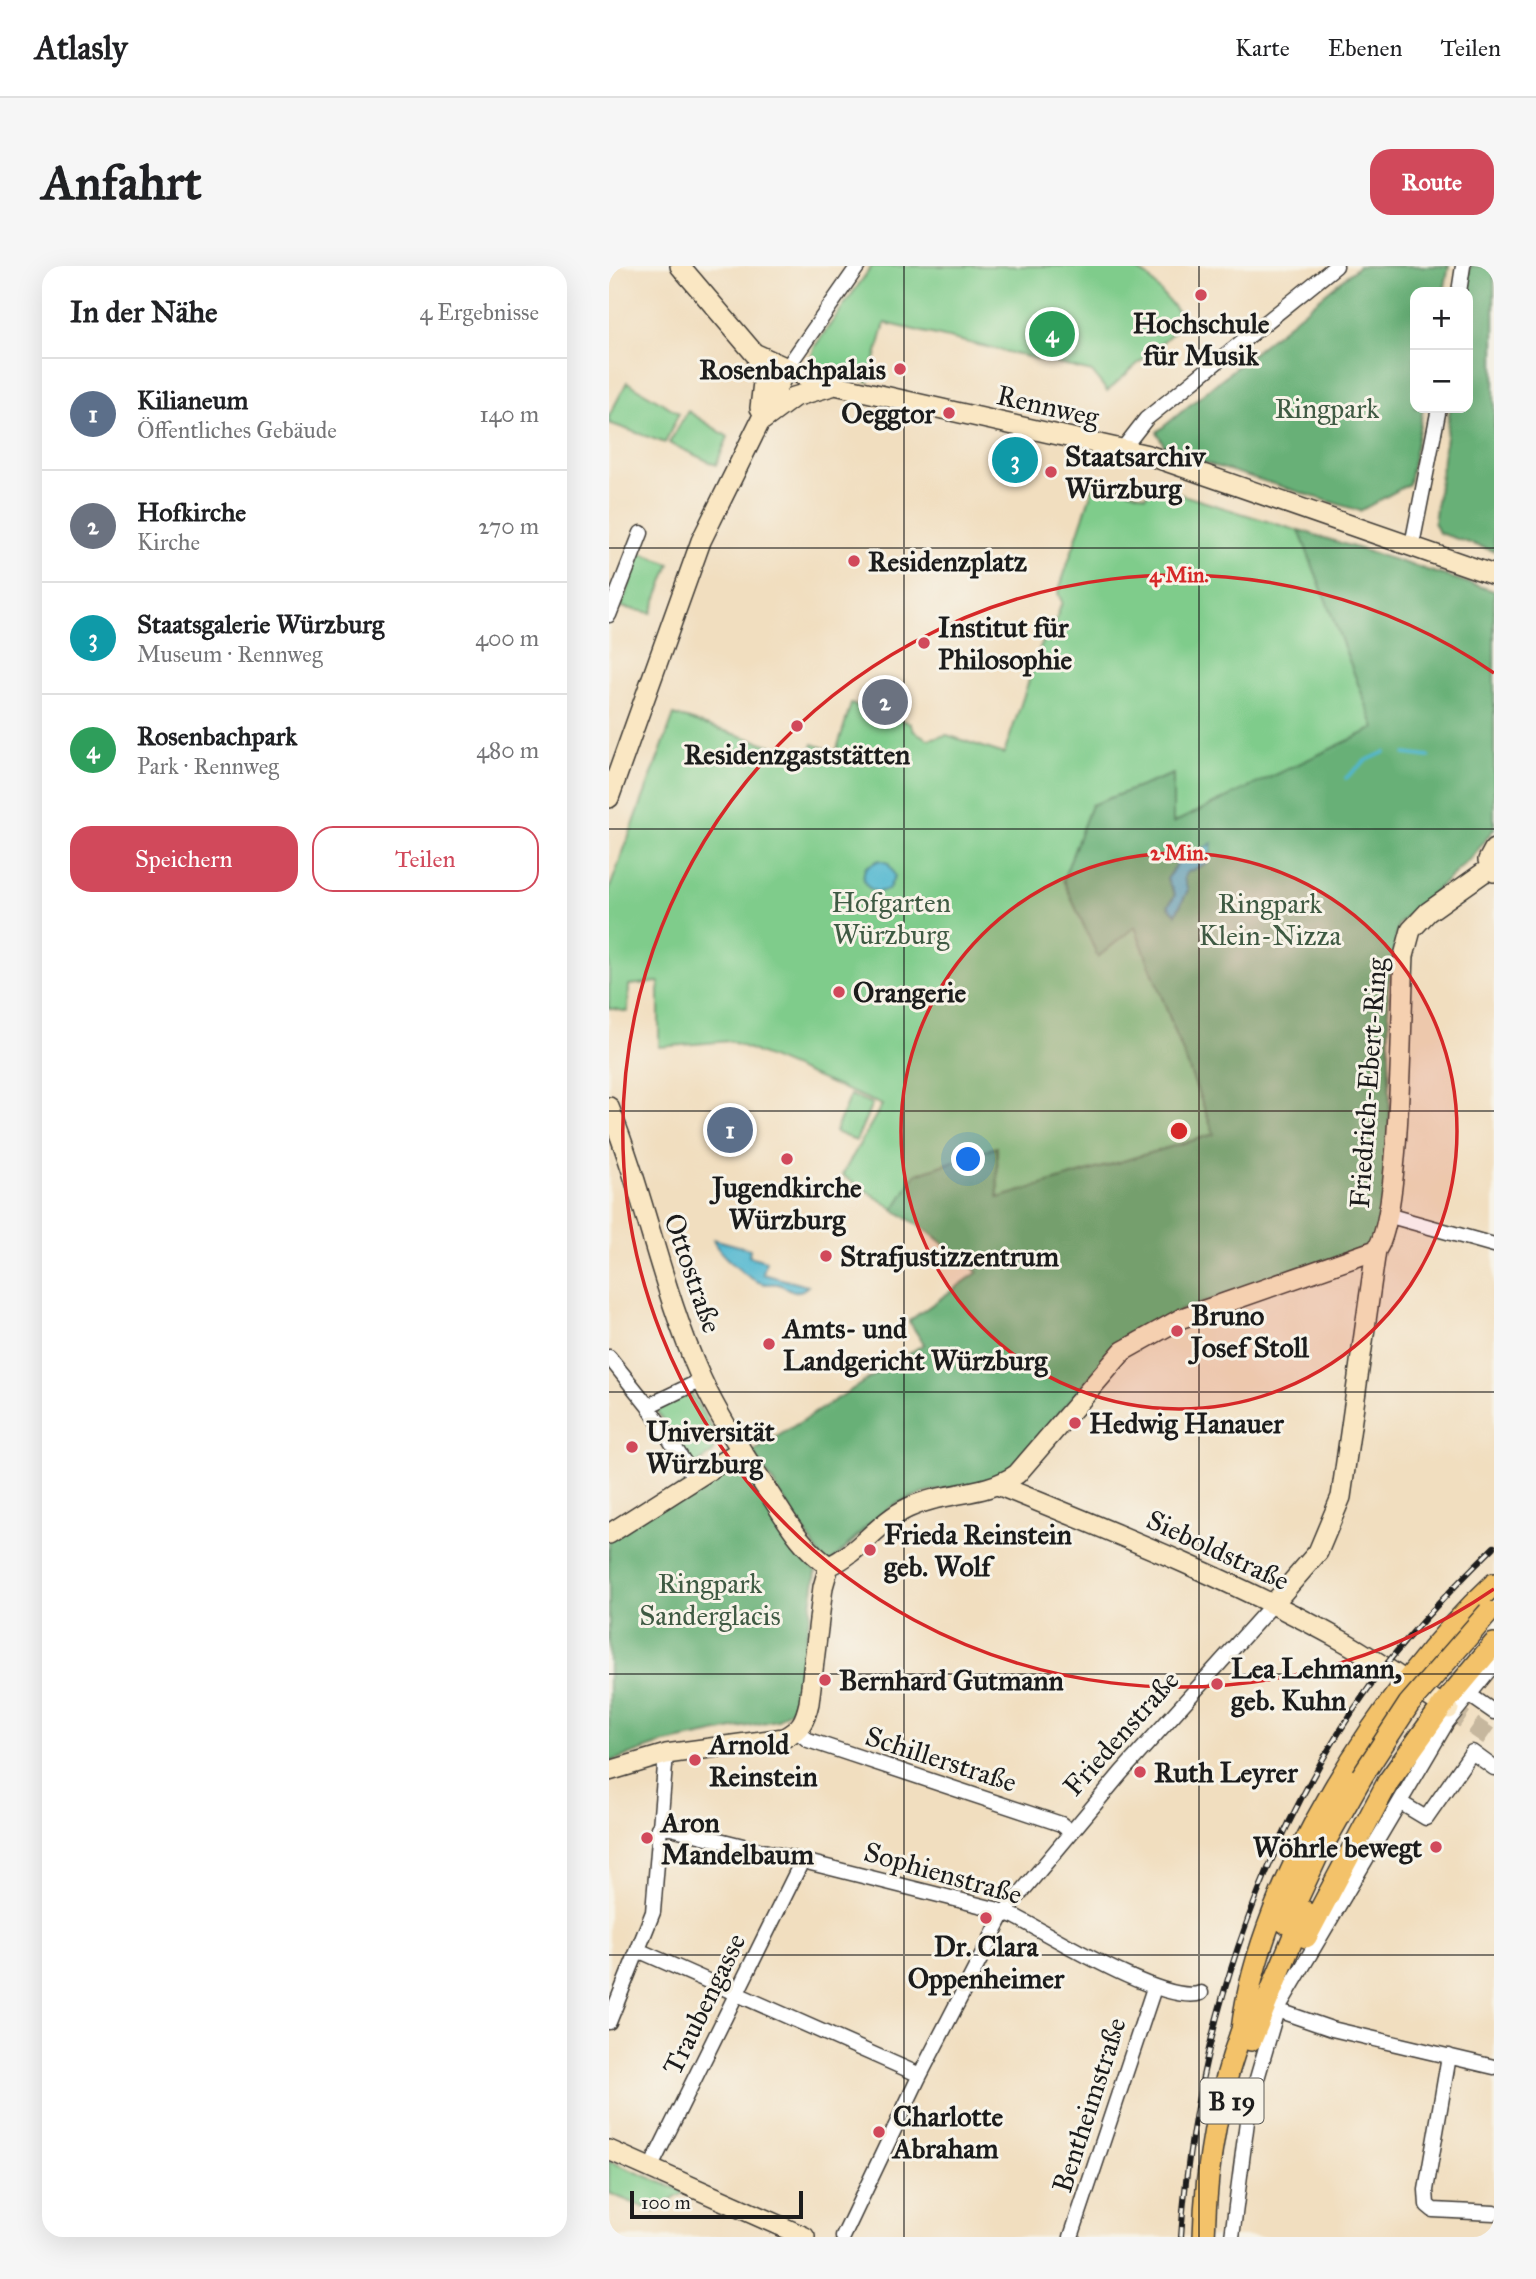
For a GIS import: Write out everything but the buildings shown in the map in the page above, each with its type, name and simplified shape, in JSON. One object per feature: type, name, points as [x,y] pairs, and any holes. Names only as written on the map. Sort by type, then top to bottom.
[{"type":"main road","points":[[1241,2030],[1245,1999],[1258,1957],[1294,1865],[1341,1779],[1405,1681],[1494,1584]]},
{"type":"main road","name":"B 19","points":[[1204,2237],[1214,2132],[1229,2064],[1299,1893],[1409,1704],[1492,1614]]},
{"type":"main road","points":[[1278,1971],[1311,1929],[1388,1782],[1494,1644]]},
{"type":"main road","name":"B 19","points":[[1215,2237],[1220,2165],[1231,2103],[1248,2046],[1278,1971],[1367,1779]]},
{"type":"street","points":[[680,266],[756,354],[763,382],[756,426]]},
{"type":"street","points":[[609,798],[701,541],[786,369],[858,266]]},
{"type":"street","points":[[1121,451],[1146,419],[1336,266]]},
{"type":"street","points":[[1460,287],[1463,266]]},
{"type":"street","name":"Rennweg","points":[[756,354],[786,369],[836,385],[1148,455],[1494,575]]},
{"type":"street","points":[[756,426],[794,397],[836,385]]},
{"type":"street","points":[[1412,545],[1438,413]]},
{"type":"street","points":[[609,615],[641,533]]},
{"type":"street","name":"Friedrich-Ebert-Ring","points":[[829,1566],[840,1561],[876,1530],[908,1508],[1000,1486],[1017,1474],[1123,1351],[1182,1318],[1375,1250],[1381,1243],[1387,1215],[1396,1128],[1404,956],[1411,930],[1428,912],[1493,863]]},
{"type":"street","name":"Ottostraße","points":[[609,1107],[657,1256],[702,1380],[741,1450],[797,1536],[817,1558],[829,1566]]},
{"type":"street","points":[[1387,1215],[1494,1245]]},
{"type":"street","name":"Friedenstraße","points":[[843,2237],[920,2075],[1005,1913],[1071,1832],[1318,1552],[1341,1497],[1375,1250]]},
{"type":"street","points":[[609,1357],[648,1406],[695,1479]]},
{"type":"street","points":[[648,1406],[702,1380]]},
{"type":"street","points":[[609,1534],[741,1450]]},
{"type":"street","name":"Sieboldstraße","points":[[1000,1486],[1161,1553],[1273,1604],[1342,1640],[1445,1707]]},
{"type":"street","points":[[609,1771],[666,1754],[784,1738],[796,1731],[804,1721],[809,1703],[823,1587],[829,1566]]},
{"type":"street","points":[[1232,2237],[1249,2106],[1277,2010],[1447,1722],[1494,1664]]},
{"type":"street","points":[[1468,1694],[1494,1712]]},
{"type":"street","name":"Schillerstraße","points":[[796,1731],[808,1741],[1061,1824],[1071,1832]]},
{"type":"street","points":[[1401,1803],[1426,1818],[1472,1752],[1494,1768]]},
{"type":"street","points":[[609,2022],[640,1951],[653,1912],[666,1754]]},
{"type":"street","name":"Sophienstraße","points":[[659,1828],[1005,1913],[1153,1988],[1182,1996],[1201,1993]]},
{"type":"street","name":"Traubengasse","points":[[650,2169],[734,1994],[802,1861]]},
{"type":"street","points":[[640,1951],[920,2075]]},
{"type":"street","name":"Bentheimstraße","points":[[1071,2237],[1153,1988]]},
{"type":"street","points":[[1277,2010],[1332,2029],[1494,2067]]},
{"type":"street","points":[[1449,2056],[1426,2190],[1427,2205],[1433,2210],[1494,2213]]},
{"type":"street","points":[[609,2150],[805,2237]]},
{"type":"green space","points":[[872,266],[1131,266],[1148,277],[1186,321],[1107,391],[1092,372],[885,323],[869,382],[808,366],[815,346]]},
{"type":"green space","name":"Ringpark","points":[[1359,266],[1449,266],[1445,287],[1410,287],[1410,413],[1422,413],[1409,484],[1360,511],[1167,451],[1157,432]]},
{"type":"green space","name":"Ringpark","points":[[1470,266],[1494,266],[1494,551],[1439,533],[1434,522],[1449,413],[1473,413],[1473,287],[1467,287]]},
{"type":"green space","points":[[627,382],[679,413],[665,443],[609,423],[609,416]]},
{"type":"green space","points":[[688,411],[728,437],[716,465],[669,443]]},
{"type":"green space","name":"Hofgarten Würzburg","points":[[1096,479],[1146,496],[1150,485],[1494,591],[1494,829],[1471,858],[1398,925],[1388,989],[1391,1181],[1182,1310],[1120,1342],[1078,1388],[921,1495],[890,1507],[827,1566],[753,1452],[924,1344],[909,1321],[978,1272],[929,1232],[842,1175],[882,1105],[730,1041],[659,1047],[659,982],[629,985],[628,1012],[609,1008],[609,890],[674,715],[808,757],[813,744],[836,752],[851,704],[910,723],[914,731],[928,739],[947,735],[1004,754],[1043,639],[1051,635],[1062,602],[1058,593]]},
{"type":"green space","name":"Ringpark Klein-Nizza","points":[[1299,530],[1494,591],[1494,829],[1471,858],[1398,925],[1388,989],[1391,1181],[1381,1243],[1182,1310],[1120,1342],[1009,1472],[980,1482],[919,1495],[891,1507],[874,1519],[827,1566],[753,1452],[924,1344],[909,1321],[978,1272],[929,1232],[894,1210],[916,1174],[997,1147],[998,1198],[1214,1134],[1135,927],[1098,957],[1063,880],[1091,805],[1173,774],[1173,823],[1375,728]]},
{"type":"green space","points":[[641,553],[670,564],[651,613],[621,607]]},
{"type":"green space","points":[[850,1095],[872,1104],[856,1141],[835,1132]]},
{"type":"green space","points":[[690,1392],[718,1438],[713,1453],[693,1466],[656,1410]]},
{"type":"green space","name":"Ringpark Sanderglacis","points":[[733,1451],[761,1498],[816,1572],[798,1694],[793,1708],[777,1720],[661,1744],[609,1762],[609,1536]]},
{"type":"green space","points":[[609,2161],[685,2192],[665,2204],[660,2202],[655,2212],[609,2193]]},
{"type":"water","points":[[1212,843],[1209,862],[1186,873],[1184,878],[1188,890],[1176,914],[1168,906],[1175,895],[1167,879],[1183,853],[1201,850]]},
{"type":"water","points":[[879,860],[888,863],[895,876],[888,890],[877,892],[867,885],[863,875],[866,867]]},
{"type":"water","points":[[713,1239],[750,1249],[749,1256],[766,1261],[763,1274],[808,1286],[796,1291],[778,1284],[763,1284],[726,1258]]},
{"type":"waterway","points":[[1346,778],[1365,761],[1385,752]]},
{"type":"waterway","points":[[1405,754],[1429,757]]},
{"type":"tunnel","points":[[1449,1709],[1494,1740]]},
{"type":"railway","points":[[1181,2237],[1188,2164],[1216,2019],[1238,1948],[1264,1879],[1294,1812],[1330,1748],[1370,1686],[1429,1614],[1494,1547]]},
{"type":"place","name":"Hochschule für Musik","points":[[1201,295]]},
{"type":"place","name":"Rosenbachpark","points":[[1052,334]]},
{"type":"place","name":"Rosenbachpalais","points":[[900,369]]},
{"type":"place","name":"Oeggtor","points":[[949,413]]},
{"type":"place","name":"Staatsgalerie Würzburg","points":[[1015,460]]},
{"type":"place","name":"Staatsarchiv Würzburg","points":[[1051,472]]},
{"type":"place","name":"Residenzplatz","points":[[854,561]]},
{"type":"place","name":"Institut für Philosophie","points":[[924,643]]},
{"type":"place","name":"Hofkirche","points":[[885,702]]},
{"type":"place","name":"Residenzgaststätten","points":[[797,726]]},
{"type":"place","name":"Orangerie","points":[[839,992]]},
{"type":"place","name":"Kilianeum","points":[[730,1130]]},
{"type":"place","name":"Jugendkirche Würzburg","points":[[787,1159]]},
{"type":"place","name":"Strafjustizzentrum","points":[[826,1256]]},
{"type":"place","name":"Bruno Josef Stoll","points":[[1177,1331]]},
{"type":"place","name":"Amts- und Landgericht Würzburg","points":[[769,1344]]},
{"type":"place","name":"Hedwig Hanauer","points":[[1075,1423]]},
{"type":"place","name":"Universität Würzburg","points":[[632,1447]]},
{"type":"place","name":"Frieda Reinstein geb. Wolf","points":[[870,1550]]},
{"type":"place","name":"Bernhard Gutmann","points":[[825,1680]]},
{"type":"place","name":"Lea Lehmann, geb. Kuhn","points":[[1217,1684]]},
{"type":"place","name":"Arnold Reinstein","points":[[695,1760]]},
{"type":"place","name":"Ruth Leyrer","points":[[1140,1772]]},
{"type":"place","name":"Aron Mandelbaum","points":[[647,1838]]},
{"type":"place","name":"Wöhrle bewegt","points":[[1436,1847]]},
{"type":"place","name":"Dr. Clara Oppenheimer","points":[[986,1918]]},
{"type":"place","name":"Charlotte Abraham","points":[[879,2132]]}]
